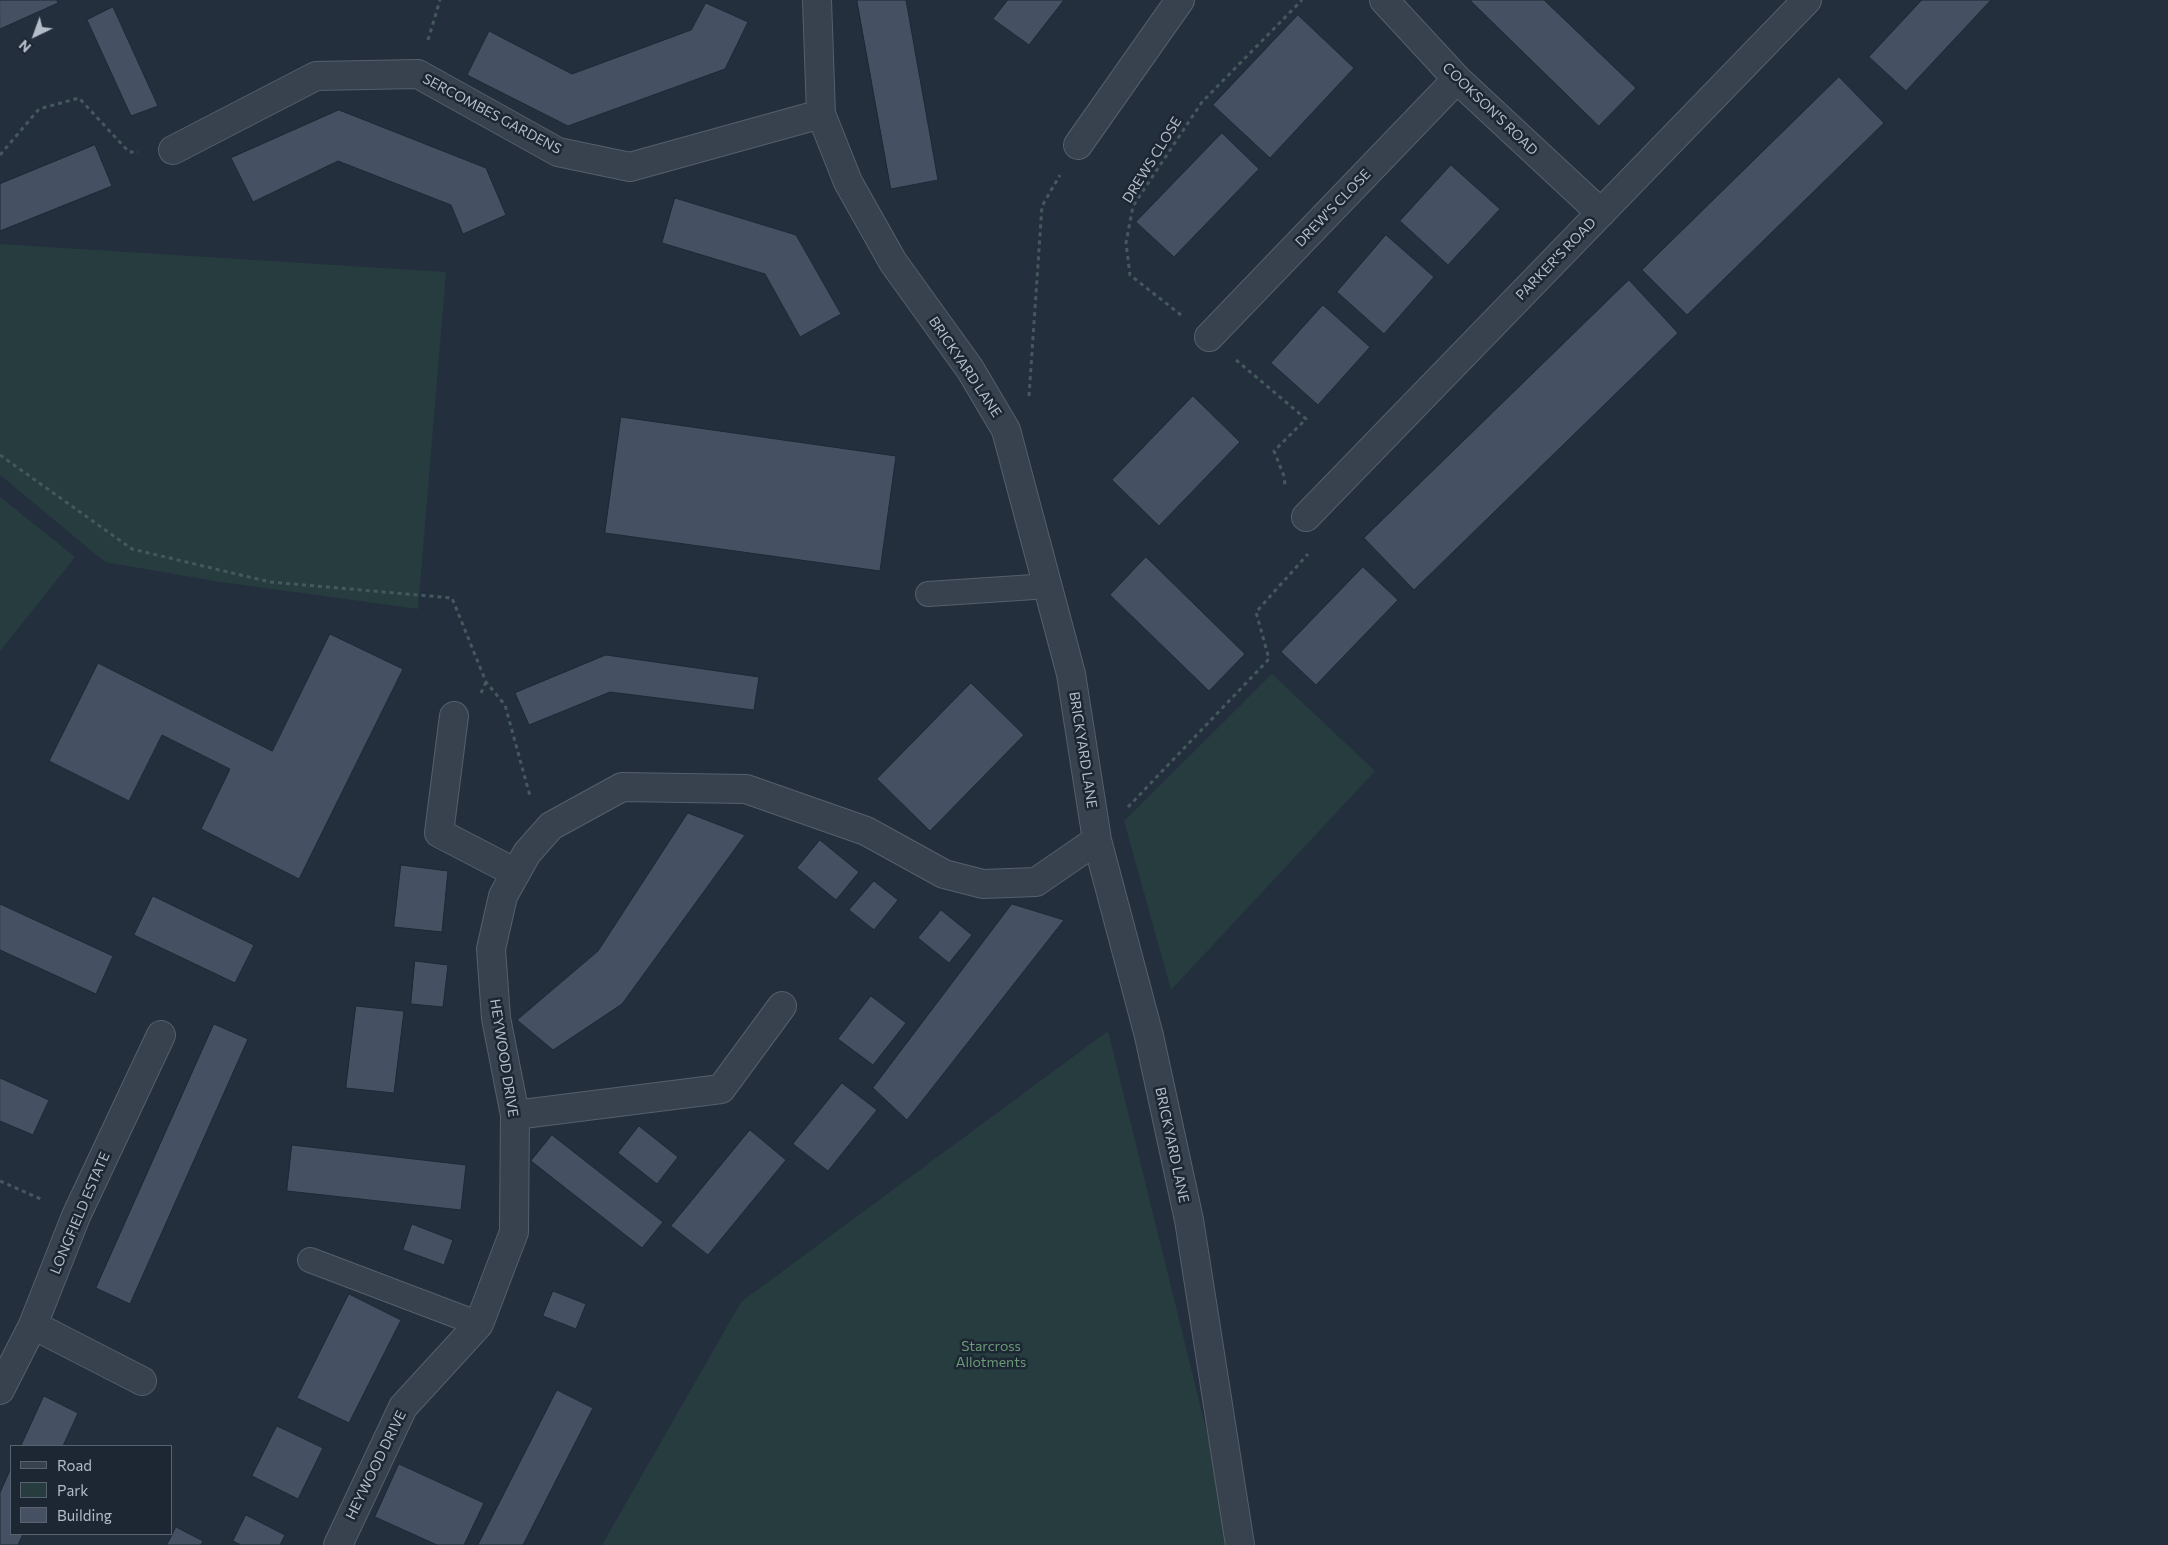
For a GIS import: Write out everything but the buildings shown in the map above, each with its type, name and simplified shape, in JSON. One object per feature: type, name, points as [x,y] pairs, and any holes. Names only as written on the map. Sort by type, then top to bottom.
[{"type":"street","name":"BRICKYARD LANE","points":[[817,0],[822,114],[848,182],[893,262],[970,369],[1006,430],[1049,586],[1071,674],[1096,840],[1148,1036],[1189,1220],[1240,1545]]},
{"type":"street","points":[[1078,145],[1180,0]]},
{"type":"street","name":"COOKSON'S ROAD","points":[[1384,0],[1457,80],[1601,213]]},
{"type":"street","name":"PARKER'S ROAD","points":[[1306,517],[1806,0]]},
{"type":"street","name":"SERCOMBES GARDENS","points":[[173,150],[316,76],[418,74],[558,152],[630,167],[822,114]]},
{"type":"street","name":"DREW'S CLOSE","points":[[1209,337],[1457,80]]},
{"type":"street","points":[[454,716],[439,833],[516,873]]},
{"type":"street","name":"HEYWOOD DRIVE","points":[[338,1545],[403,1407],[479,1324],[514,1232],[515,1115],[496,1018],[490,949],[503,896],[527,853],[551,826],[622,787],[746,790],[866,831],[944,874],[983,884],[1036,882],[1096,840]]},
{"type":"street","points":[[515,1115],[721,1089],[782,1006]]},
{"type":"street","name":"LONGFIELD ESTATE","points":[[0,1390],[33,1325],[76,1216],[160,1035]]},
{"type":"street","points":[[33,1325],[142,1381]]},
{"type":"lane","points":[[928,594],[1049,586]]},
{"type":"lane","points":[[310,1260],[479,1324]]},
{"type":"path","name":"DREWS CLOSE","points":[[1285,494],[1284,476],[1274,451],[1306,419],[1209,337],[1130,275],[1126,243],[1133,206],[1202,102],[1302,0]]},
{"type":"path","points":[[0,155],[40,109],[79,98],[129,152],[173,150]]},
{"type":"path","points":[[1006,430],[1028,408],[1042,206],[1078,145]]},
{"type":"path","points":[[0,455],[132,549],[270,582],[452,598],[486,682],[505,705],[531,797],[551,826]]},
{"type":"path","points":[[1096,840],[1269,659],[1256,612],[1308,554],[1286,533],[1306,517]]},
{"type":"path","points":[[0,1181],[76,1216]]},
{"type":"green space","points":[[0,244],[446,272],[418,609],[214,581],[105,562],[0,475]]},
{"type":"green space","points":[[0,497],[75,557],[0,651]]},
{"type":"green space","points":[[1272,674],[1375,771],[1171,990],[1124,821]]},
{"type":"green space","name":"Starcross Allotments","points":[[1108,1031],[1223,1498],[1230,1545],[602,1545],[741,1302]]}]
